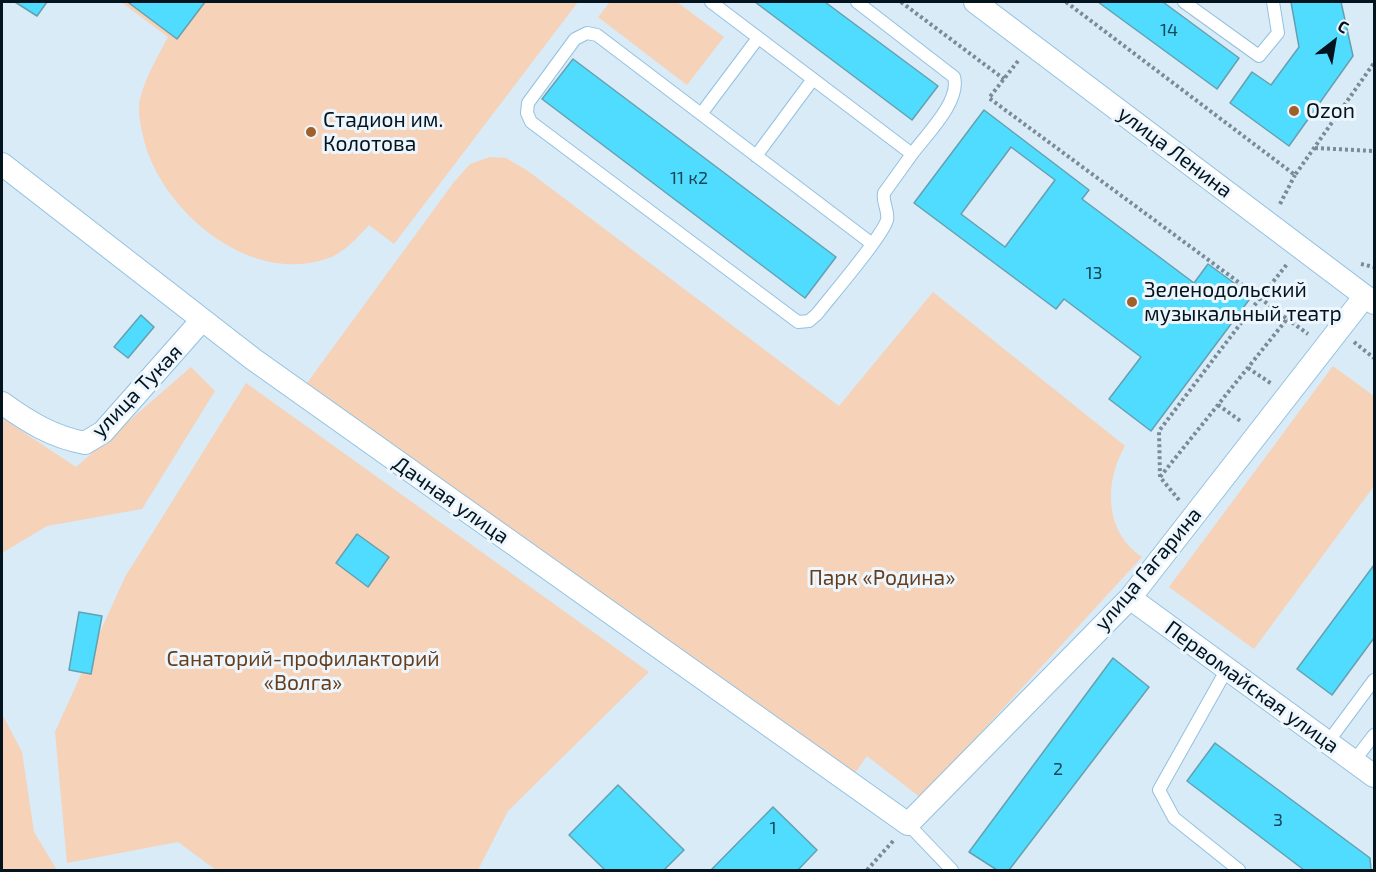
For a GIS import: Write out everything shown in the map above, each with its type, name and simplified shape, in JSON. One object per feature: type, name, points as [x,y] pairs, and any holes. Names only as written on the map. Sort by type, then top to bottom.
[{"type":"street","name":"улица Ленина","points":[[975,2],[1370,299]]},
{"type":"street","name":"Дачная улица","points":[[2,164],[253,359],[908,824]]},
{"type":"street","name":"улица Гагарина","points":[[908,824],[1130,597],[1258,433],[1370,299]]},
{"type":"street","name":"улица Тукая","points":[[2,403],[30,423],[65,439],[85,443],[103,432],[202,320]]},
{"type":"street","name":"Первомайская улица","points":[[1130,597],[1374,777]]},
{"type":"lane","points":[[711,2],[912,154]]},
{"type":"lane","points":[[857,2],[954,77],[956,89],[951,102],[884,193],[887,219],[871,243],[813,319],[798,322],[531,122],[527,109],[531,98],[575,39],[587,33],[597,35],[871,243]]},
{"type":"lane","points":[[1184,2],[1259,56],[1278,33],[1273,2]]},
{"type":"lane","points":[[701,114],[758,38]]},
{"type":"lane","points":[[756,156],[813,80]]},
{"type":"lane","points":[[1227,669],[1159,790],[1174,818],[1239,870]]},
{"type":"lane","points":[[1328,742],[1374,680]]},
{"type":"lane","points":[[1354,761],[1374,735]]},
{"type":"lane","points":[[908,824],[952,870]]},
{"type":"path","points":[[901,2],[1004,79]]},
{"type":"path","points":[[1066,2],[1295,175]]},
{"type":"path","points":[[1031,43],[989,98],[1287,319],[1160,477]]},
{"type":"path","points":[[1289,211],[1280,204],[1295,175],[1374,63]]},
{"type":"path","points":[[1314,148],[1374,151]]},
{"type":"path","points":[[1193,517],[1160,477],[1160,431],[1300,247]]},
{"type":"path","points":[[1352,257],[1361,264],[1374,267]]},
{"type":"path","points":[[1218,405],[1258,433]]},
{"type":"path","points":[[867,870],[908,824]]},
{"type":"green space","name":"Стадион им. Колотова","points":[[121,2],[578,2],[394,244],[369,225],[349,245],[332,257],[297,264],[268,261],[239,251],[213,236],[189,216],[169,192],[154,167],[144,140],[139,109],[145,83],[168,37]]},
{"type":"green space","points":[[610,2],[677,2],[724,37],[687,85],[598,17]]},
{"type":"green space","name":"Парк «Родина»","points":[[490,157],[506,158],[528,171],[839,406],[933,292],[1125,446],[1113,475],[1111,506],[1120,534],[1129,547],[1142,557],[921,798],[867,756],[852,777],[307,383],[454,182],[470,164]]},
{"type":"green space","points":[[1333,366],[1374,396],[1374,486],[1254,649],[1169,587]]},
{"type":"green space","points":[[191,367],[215,391],[142,509],[47,526],[2,553],[2,418],[76,467]]},
{"type":"green space","name":"Санаторий-профилакторий «Волга»","points":[[246,383],[649,672],[508,811],[478,870],[216,870],[178,842],[67,863],[55,732],[125,577]]},
{"type":"green space","points":[[2,714],[22,752],[34,832],[57,870],[2,870]]},
{"type":"building","points":[[15,2],[47,2],[37,16]]},
{"type":"building","points":[[205,2],[177,39],[129,3]]},
{"type":"building","points":[[755,2],[825,2],[938,86],[912,120]]},
{"type":"building","points":[[1098,2],[1163,2],[1239,58],[1217,89]]},
{"type":"building","points":[[1291,2],[1341,2],[1353,56],[1289,146],[1230,103],[1252,72],[1271,85],[1299,47]]},
{"type":"building","points":[[573,59],[836,257],[805,298],[542,99]]},
{"type":"building","points":[[984,110],[1089,190],[1082,199],[1194,283],[1208,264],[1252,296],[1151,431],[1109,399],[1141,357],[1064,299],[1056,309],[914,203]],"holes":[[[1011,147],[1055,180],[1005,247],[961,214]]]},
{"type":"building","points":[[141,315],[154,327],[128,358],[114,347]]},
{"type":"building","points":[[357,534],[389,557],[368,587],[336,563]]},
{"type":"building","points":[[1374,565],[1374,638],[1332,695],[1297,669]]},
{"type":"building","points":[[79,612],[102,616],[91,674],[69,670]]},
{"type":"building","points":[[1113,658],[1149,687],[1009,870],[997,870],[969,852]]},
{"type":"building","points":[[1215,743],[1370,858],[1371,870],[1304,870],[1187,781]]},
{"type":"building","points":[[618,785],[684,850],[664,870],[605,870],[569,835]]},
{"type":"building","points":[[773,807],[817,850],[798,870],[711,870]]},
{"type":"place","name":"Ozon","points":[[1294,111]]},
{"type":"place","name":"Стадион им. Колотова","points":[[311,132]]},
{"type":"place","name":"Зеленодольский музыкальный театр","points":[[1132,302]]}]
